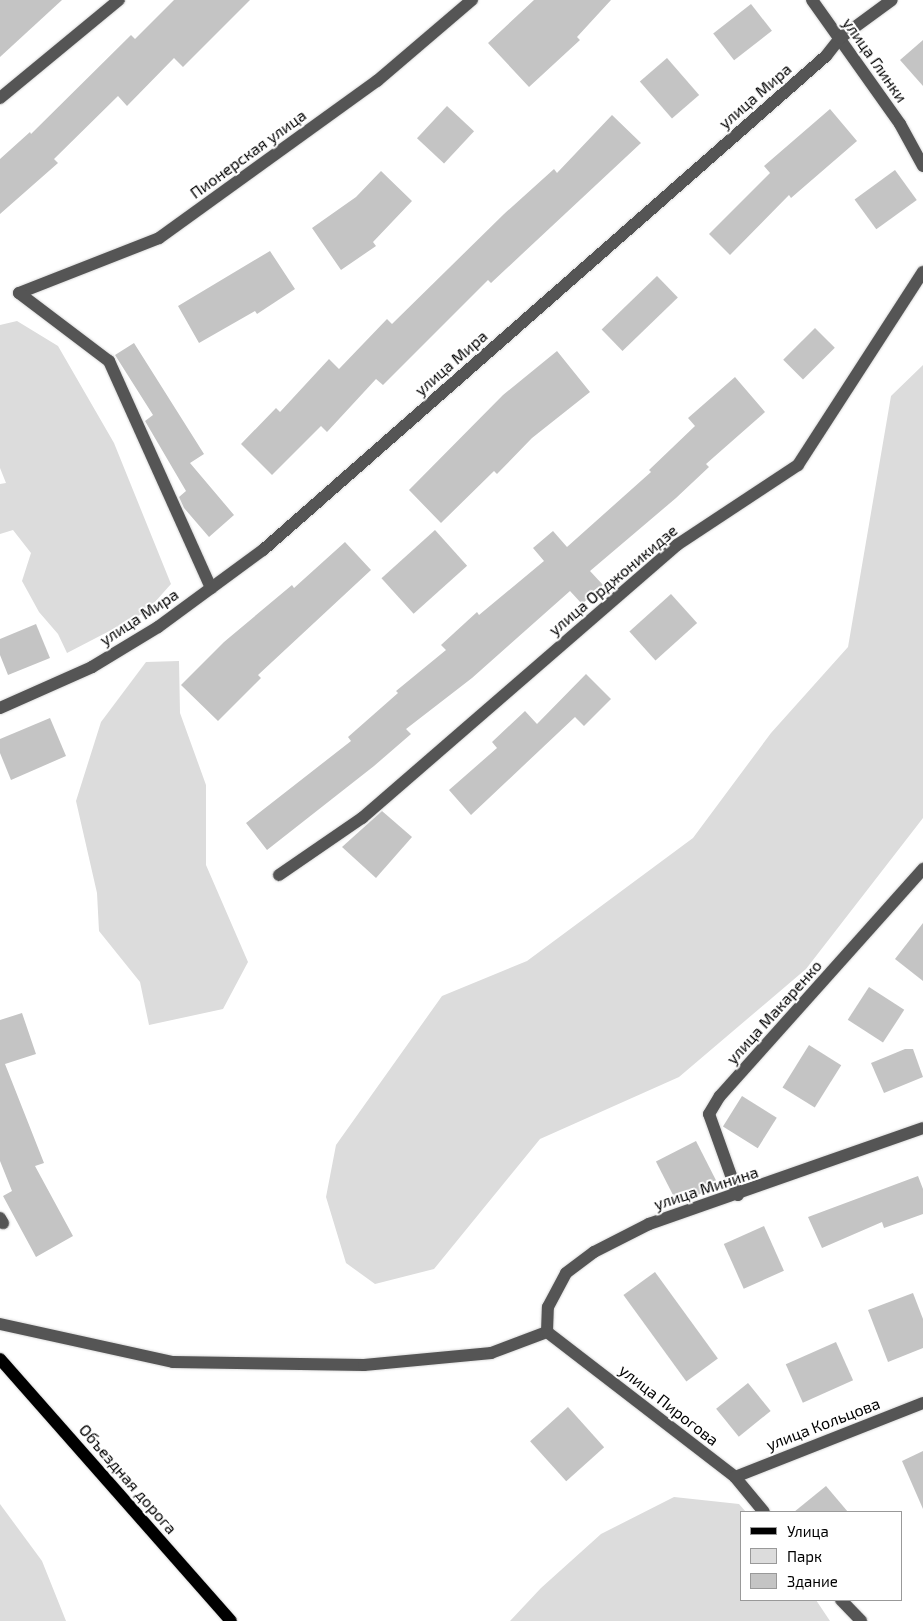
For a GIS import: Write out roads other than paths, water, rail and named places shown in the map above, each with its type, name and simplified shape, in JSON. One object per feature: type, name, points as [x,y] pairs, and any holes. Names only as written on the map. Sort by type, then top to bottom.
[{"type":"main road","name":"Объездная дорога","points":[[0,1359],[231,1621]]},
{"type":"street","points":[[0,98],[118,0]]},
{"type":"street","name":"Пионерская улица","points":[[210,588],[109,361],[18,293],[159,238],[377,81],[472,0]]},
{"type":"street","name":"улица Глинки","points":[[812,0],[900,124],[923,166]]},
{"type":"street","name":"улица Мира","points":[[0,708],[92,667],[158,627],[263,550],[826,56],[840,38],[892,0]]},
{"type":"street","name":"улица Орджоникидзе","points":[[279,875],[362,818],[677,545],[798,465],[923,272]]},
{"type":"street","name":"улица Макаренко","points":[[738,1195],[709,1114],[720,1096],[923,869]]},
{"type":"street","name":"улица Минина","points":[[548,1332],[548,1307],[566,1273],[594,1252],[649,1224],[738,1195],[923,1128]]},
{"type":"street","points":[[0,1324],[173,1362],[345,1365],[491,1353],[548,1332]]},
{"type":"street","name":"улица Пирогова","points":[[548,1332],[735,1476],[763,1511]]},
{"type":"street","name":"улица Кольцова","points":[[735,1476],[923,1403]]},
{"type":"street","points":[[842,1601],[861,1621]]}]
